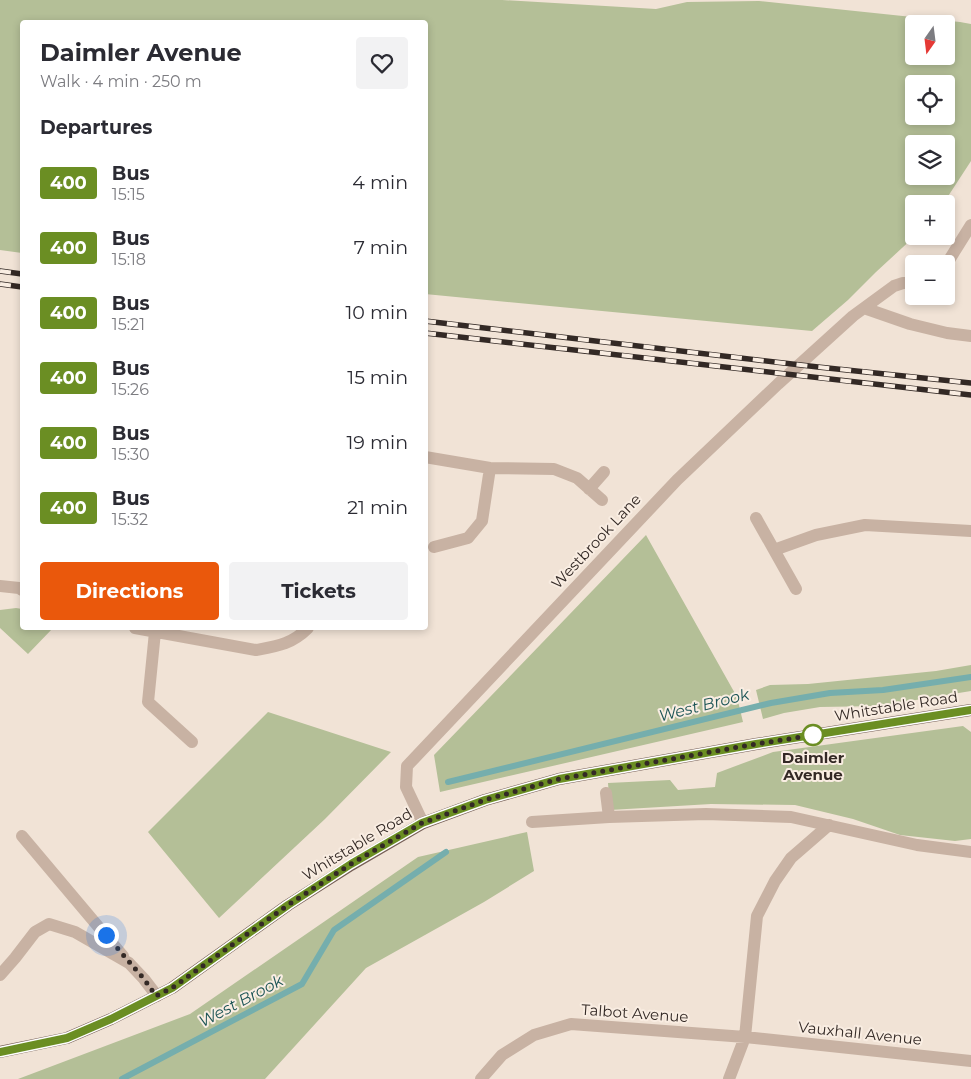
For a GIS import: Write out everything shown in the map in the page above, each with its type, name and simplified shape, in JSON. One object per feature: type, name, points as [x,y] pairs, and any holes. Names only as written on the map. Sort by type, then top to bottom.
[{"type":"main road","name":"Whitstable Road","points":[[0,1052],[67,1038],[111,1019],[172,988],[288,905],[351,864],[422,823],[485,800],[559,779],[756,744],[971,710]]},
{"type":"street","points":[[952,255],[971,225]]},
{"type":"street","name":"Westbrook Lane","points":[[422,823],[406,787],[407,766],[677,480],[778,384],[864,308],[894,286],[905,283]]},
{"type":"street","points":[[864,308],[910,324],[947,334],[971,336]]},
{"type":"street","points":[[428,458],[490,468],[554,469],[577,478],[602,500]]},
{"type":"street","points":[[434,547],[468,538],[482,520],[490,468]]},
{"type":"street","points":[[589,489],[604,472]]},
{"type":"street","points":[[756,518],[796,589]]},
{"type":"street","points":[[774,550],[816,535],[865,525],[971,531]]},
{"type":"street","points":[[0,586],[20,589]]},
{"type":"street","points":[[145,630],[256,650],[292,641],[306,630]]},
{"type":"street","points":[[155,632],[148,702],[192,742]]},
{"type":"street","points":[[606,793],[609,818]]},
{"type":"street","points":[[532,822],[706,814],[791,817],[917,845],[971,852]]},
{"type":"street","points":[[729,1079],[745,1037],[757,916],[774,881],[791,858],[829,825]]},
{"type":"street","points":[[22,836],[129,964],[144,979],[156,996]]},
{"type":"street","points":[[0,975],[35,932],[49,924],[75,932],[129,964]]},
{"type":"street","name":"Talbot Avenue","points":[[481,1079],[502,1055],[534,1034],[570,1024],[745,1037]]},
{"type":"street","name":"Vauxhall Avenue","points":[[745,1037],[971,1061]]},
{"type":"green space","points":[[0,0],[502,0],[656,9],[687,2],[759,1],[905,16],[905,65],[955,65],[955,21],[960,22],[971,24],[971,161],[949,195],[905,195],[905,245],[848,300],[812,331],[428,294],[428,20],[20,20],[20,253],[0,250]]},
{"type":"green space","points":[[646,535],[737,697],[743,722],[440,792],[434,755]]},
{"type":"green space","points":[[20,609],[20,630],[51,630],[28,654],[0,628],[0,610]]},
{"type":"green space","points":[[971,665],[971,691],[879,706],[820,707],[784,713],[763,719],[756,690],[770,685],[808,684],[936,671]]},
{"type":"green space","points":[[268,712],[391,752],[325,819],[219,918],[148,832]]},
{"type":"green space","points":[[963,726],[971,732],[971,839],[955,841],[900,835],[853,819],[795,805],[711,804],[610,810],[608,783],[670,780],[678,790],[715,787],[717,773],[773,752]]},
{"type":"green space","points":[[527,832],[534,871],[484,902],[366,968],[265,1079],[18,1079],[190,1014],[418,857]]},
{"type":"waterway","name":"West Brook","points":[[448,782],[771,703],[830,693],[883,690],[971,677]]},
{"type":"waterway","name":"West Brook","points":[[122,1079],[302,984],[334,930],[446,852]]},
{"type":"railway","points":[[0,271],[20,274]]},
{"type":"railway","points":[[0,284],[20,287]]},
{"type":"railway","points":[[428,321],[971,383]]},
{"type":"railway","points":[[428,333],[971,395]]},
{"type":"bus line","name":"400","points":[[0,1052],[67,1038],[111,1019],[172,988],[288,905],[351,864],[422,823],[485,800],[559,779],[756,744],[971,710]]},
{"type":"place","name":"Daimler Avenue","points":[[813,735]]},
{"type":"route","points":[[106,935],[156,996],[172,988],[288,905],[351,864],[422,823],[485,800],[559,779],[815,735],[813,735]]}]
